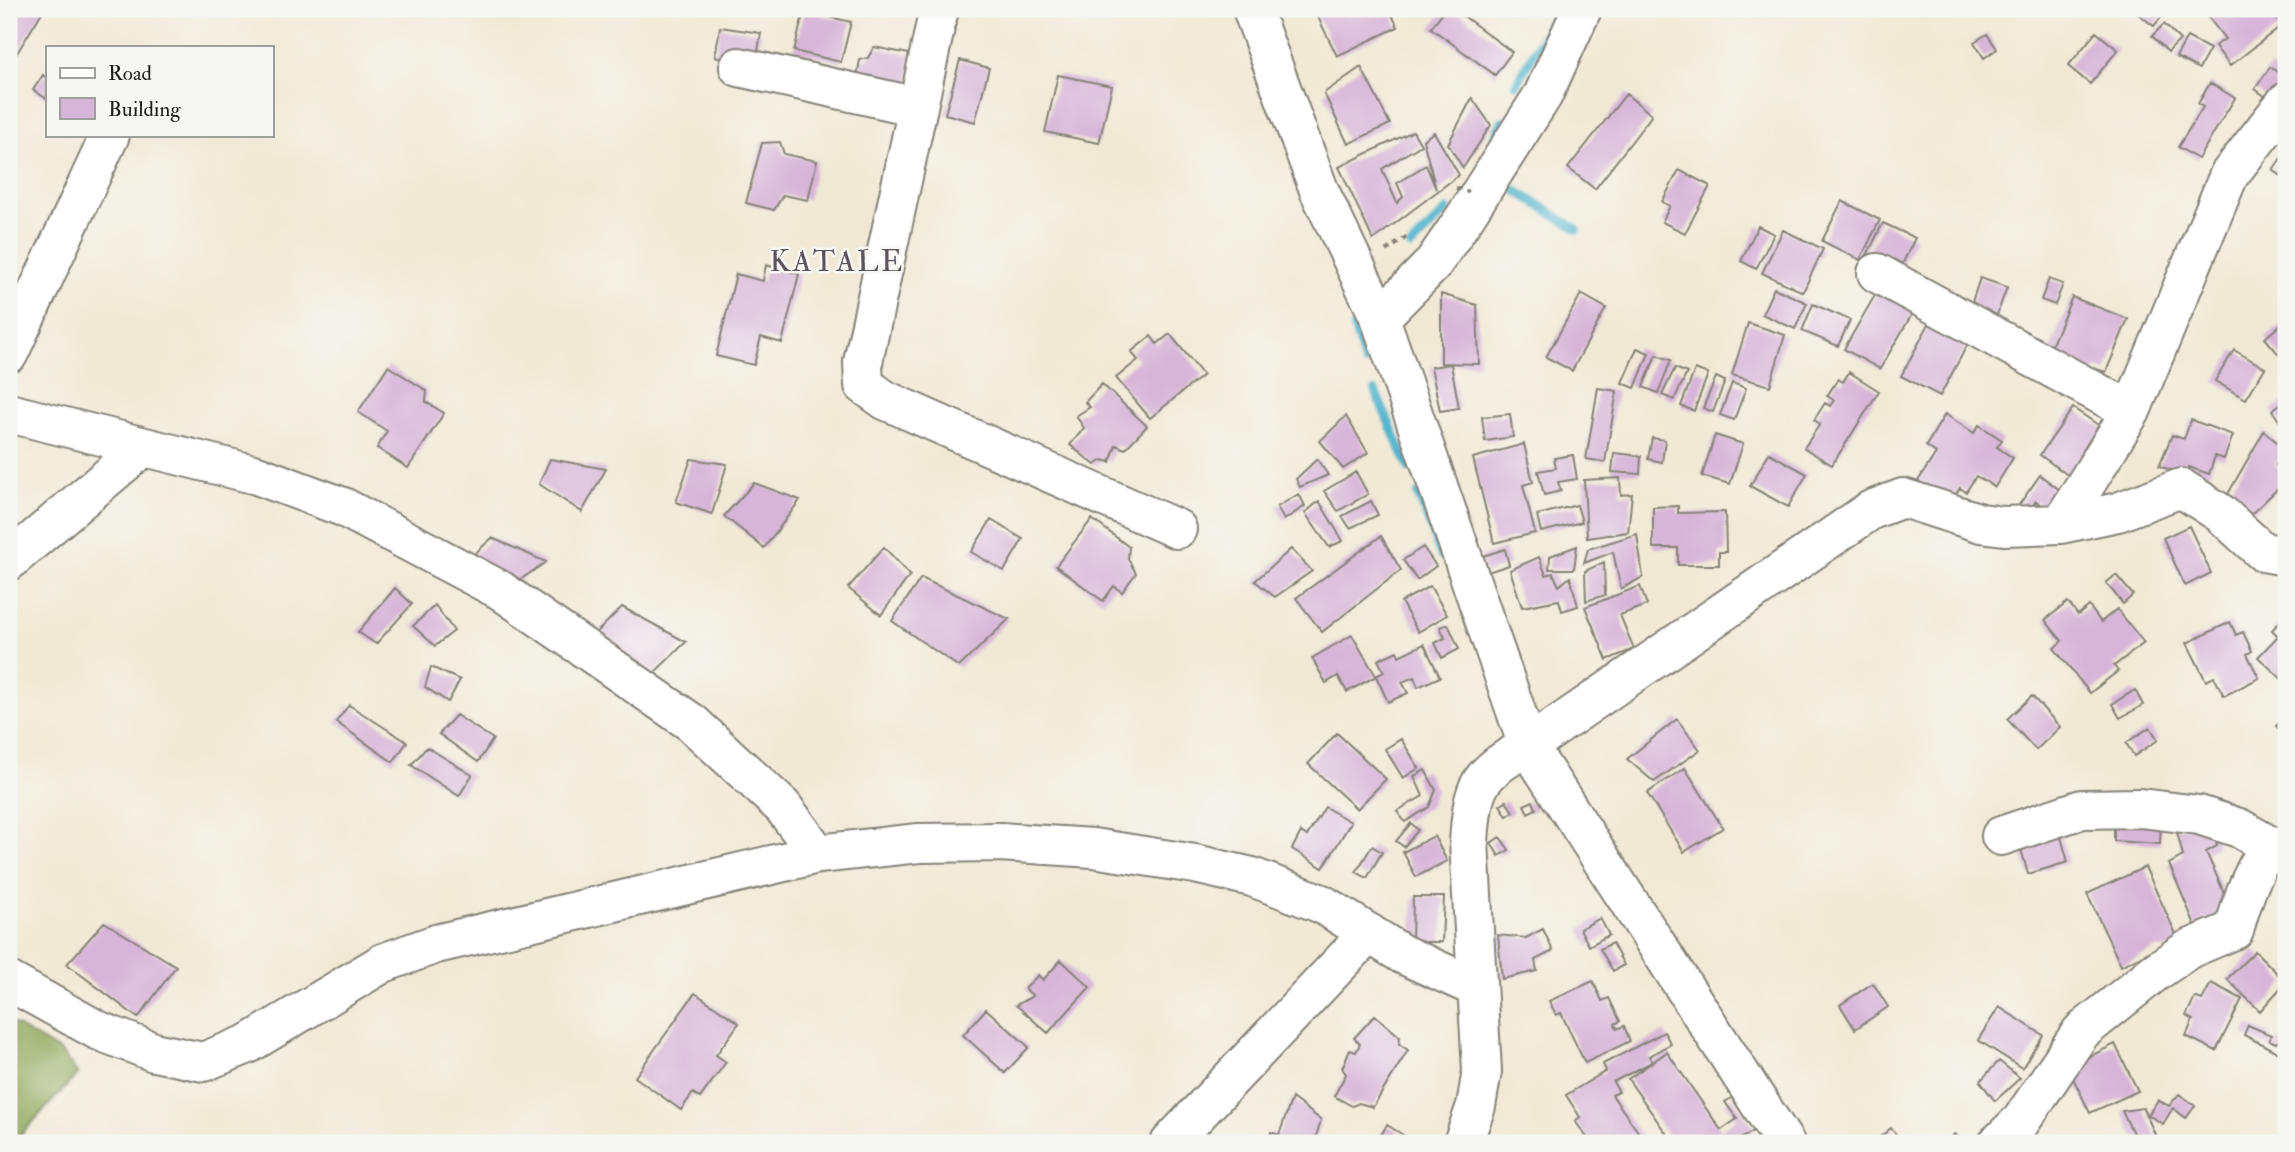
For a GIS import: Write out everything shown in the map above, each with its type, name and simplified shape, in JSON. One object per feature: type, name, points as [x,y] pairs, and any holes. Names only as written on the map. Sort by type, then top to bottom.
[{"type":"street","points":[[939,9],[863,362],[864,385],[885,400],[1177,529]]},
{"type":"street","points":[[1252,9],[1319,190],[1380,318],[1528,746],[1775,1137]]},
{"type":"street","points":[[1380,318],[1432,265],[1465,217],[1543,95],[1583,9]]},
{"type":"street","points":[[739,66],[918,107]]},
{"type":"street","points":[[2061,524],[2131,411],[2229,175],[2286,102]]},
{"type":"street","points":[[9,353],[110,136]]},
{"type":"street","points":[[1877,273],[2131,411]]},
{"type":"street","points":[[9,414],[257,475],[343,507],[500,590],[692,723],[783,807],[818,854]]},
{"type":"street","points":[[9,561],[142,448]]},
{"type":"street","points":[[1463,1143],[1476,1106],[1482,1071],[1469,842],[1477,786],[1493,766],[1528,746],[1871,510],[1903,498],[1981,523],[2004,526],[2061,524],[2118,512],[2180,488],[2220,513],[2263,552],[2286,556]]},
{"type":"street","points":[[2001,836],[2082,809],[2140,808],[2199,816],[2239,828],[2285,853]]},
{"type":"street","points":[[9,981],[97,1030],[154,1052],[203,1062],[248,1044],[383,962],[436,944],[818,854],[919,843],[1000,842],[1093,848],[1195,864],[1251,877],[1322,904],[1402,954],[1477,988]]},
{"type":"street","points":[[1998,1143],[2021,1121],[2081,1032],[2154,973],[2189,949],[2234,930],[2249,879],[2268,849],[2285,853]]},
{"type":"street","points":[[1170,1143],[1369,933]]},
{"type":"path","points":[[1456,188],[1469,192]]},
{"type":"green space","points":[[9,1021],[61,1052],[78,1074],[13,1143],[9,1143]]},
{"type":"building","points":[[9,9],[44,9],[9,66]]},
{"type":"building","points":[[1314,9],[1389,9],[1398,27],[1337,56]]},
{"type":"building","points":[[1445,9],[1454,9],[1512,52],[1495,75],[1431,28]]},
{"type":"building","points":[[2143,9],[2155,9],[2163,15],[2154,26],[2138,14]]},
{"type":"building","points":[[2202,9],[2269,9],[2282,25],[2230,66],[2215,46],[2225,39]]},
{"type":"building","points":[[804,11],[851,22],[841,62],[794,51]]},
{"type":"building","points":[[2164,24],[2180,40],[2168,52],[2152,36]]},
{"type":"building","points":[[720,27],[761,33],[756,63],[715,57]]},
{"type":"building","points":[[2096,32],[2118,50],[2090,84],[2068,66]]},
{"type":"building","points":[[1987,34],[1997,49],[1984,58],[1974,42]]},
{"type":"building","points":[[2187,37],[2210,49],[2199,69],[2176,57]]},
{"type":"building","points":[[874,47],[914,55],[906,96],[855,87],[860,60],[868,58]]},
{"type":"building","points":[[960,60],[989,68],[975,122],[945,114]]},
{"type":"building","points":[[1361,67],[1390,124],[1348,144],[1324,93]]},
{"type":"building","points":[[2270,67],[2286,78],[2273,102],[2255,89]]},
{"type":"building","points":[[43,75],[46,77],[46,98],[33,90]]},
{"type":"building","points":[[1058,75],[1112,86],[1099,143],[1045,132]]},
{"type":"building","points":[[2210,83],[2235,98],[2198,159],[2178,147],[2203,107],[2198,104]]},
{"type":"building","points":[[1626,94],[1652,115],[1595,189],[1568,168]]},
{"type":"building","points":[[1472,98],[1491,125],[1463,168],[1448,144]]},
{"type":"building","points":[[1413,131],[1421,145],[1382,169],[1397,203],[1403,197],[1397,183],[1426,165],[1436,189],[1423,140],[1434,132],[1459,175],[1373,240],[1339,167]]},
{"type":"building","points":[[780,142],[784,154],[817,161],[808,200],[783,195],[774,210],[746,203],[762,143]]},
{"type":"building","points":[[2286,151],[2286,179],[2273,170]]},
{"type":"building","points":[[1679,170],[1710,186],[1685,233],[1662,222],[1670,206],[1662,202]]},
{"type":"building","points":[[1842,201],[1880,220],[1860,260],[1822,241]]},
{"type":"building","points":[[1883,223],[1915,238],[1896,277],[1864,261]]},
{"type":"building","points":[[1758,226],[1774,234],[1756,269],[1741,261]]},
{"type":"building","points":[[1783,230],[1823,249],[1803,292],[1762,273]]},
{"type":"building","points":[[766,265],[799,274],[782,343],[761,337],[754,365],[716,356],[736,274],[763,281]]},
{"type":"building","points":[[1980,278],[2007,287],[1994,323],[1968,314]]},
{"type":"building","points":[[2049,279],[2063,284],[2055,305],[2041,300]]},
{"type":"building","points":[[1774,288],[1807,303],[1795,329],[1762,314]]},
{"type":"building","points":[[1879,288],[1915,309],[1880,369],[1844,349]]},
{"type":"building","points":[[1441,294],[1477,305],[1479,364],[1441,363]]},
{"type":"building","points":[[1581,294],[1606,308],[1572,371],[1546,357]]},
{"type":"building","points":[[2072,297],[2128,319],[2106,372],[2096,369],[2092,380],[2050,349]]},
{"type":"building","points":[[1813,304],[1850,320],[1838,346],[1802,331]]},
{"type":"building","points":[[1931,320],[1970,340],[1940,396],[1901,376]]},
{"type":"building","points":[[2286,320],[2286,363],[2265,338]]},
{"type":"building","points":[[1748,323],[1785,335],[1770,386],[1732,375]]},
{"type":"building","points":[[1170,334],[1203,375],[1150,418],[1116,378],[1138,360],[1131,352],[1151,336],[1157,344]]},
{"type":"building","points":[[1637,348],[1649,353],[1635,388],[1622,383]]},
{"type":"building","points":[[2234,350],[2265,368],[2246,399],[2215,381]]},
{"type":"building","points":[[1656,355],[1671,360],[1658,393],[1643,387]]},
{"type":"building","points":[[1451,364],[1459,408],[1440,411],[1431,367]]},
{"type":"building","points":[[388,366],[427,391],[426,402],[444,413],[408,468],[377,448],[387,431],[358,412]]},
{"type":"building","points":[[1675,368],[1687,373],[1674,400],[1662,395]]},
{"type":"building","points":[[1695,369],[1708,374],[1694,411],[1681,406]]},
{"type":"building","points":[[1849,372],[1879,391],[1832,465],[1804,448],[1820,424],[1814,420],[1825,403],[1830,406],[1834,400],[1827,396],[1838,379],[1843,382]]},
{"type":"building","points":[[1716,377],[1725,381],[1713,412],[1703,408]]},
{"type":"building","points":[[1732,383],[1746,388],[1734,420],[1720,415]]},
{"type":"building","points":[[1102,384],[1147,426],[1125,449],[1116,445],[1110,462],[1103,460],[1095,465],[1070,445],[1084,428],[1076,416],[1090,407],[1085,402]]},
{"type":"building","points":[[1598,388],[1617,391],[1605,462],[1586,459]]},
{"type":"building","points":[[2286,400],[2286,431],[2272,410]]},
{"type":"building","points":[[2073,408],[2107,431],[2069,476],[2040,455]]},
{"type":"building","points":[[1510,414],[1513,437],[1485,441],[1482,417]]},
{"type":"building","points":[[1945,414],[1974,433],[1979,425],[2002,440],[1997,447],[2013,458],[1995,487],[1976,476],[1966,492],[1960,488],[1951,502],[1918,481],[1936,453],[1926,446]]},
{"type":"building","points":[[1346,416],[1368,453],[1343,469],[1320,441]]},
{"type":"building","points":[[2191,420],[2233,435],[2224,459],[2215,456],[2209,474],[2189,467],[2184,482],[2168,476],[2171,470],[2159,466],[2172,435],[2184,439]]},
{"type":"building","points":[[2264,431],[2286,450],[2276,465],[2286,481],[2246,519],[2225,499]]},
{"type":"building","points":[[1715,435],[1743,444],[1730,484],[1702,476]]},
{"type":"building","points":[[1652,438],[1665,440],[1662,462],[1648,459]]},
{"type":"building","points":[[1524,444],[1533,482],[1523,485],[1535,533],[1494,543],[1473,458]]},
{"type":"building","points":[[1614,453],[1641,456],[1640,474],[1612,472]]},
{"type":"building","points":[[1769,453],[1807,474],[1788,507],[1750,486]]},
{"type":"building","points":[[1573,455],[1577,479],[1558,482],[1561,491],[1544,495],[1538,471],[1556,468],[1554,458]]},
{"type":"building","points":[[550,459],[606,469],[582,512],[539,484]]},
{"type":"building","points":[[691,459],[727,464],[712,514],[676,502]]},
{"type":"building","points":[[1317,459],[1328,475],[1300,487],[1296,479]]},
{"type":"building","points":[[1356,472],[1368,494],[1338,511],[1324,491]]},
{"type":"building","points":[[2040,475],[2065,494],[2052,512],[2036,501],[2024,519],[2014,512]]},
{"type":"building","points":[[1620,478],[1621,495],[1632,494],[1628,532],[1587,538],[1584,480]]},
{"type":"building","points":[[754,483],[800,500],[764,548],[724,516]]},
{"type":"building","points":[[2286,488],[2286,506],[2278,493]]},
{"type":"building","points":[[1299,494],[1305,506],[1284,520],[1277,507]]},
{"type":"building","points":[[1319,501],[1343,541],[1329,547],[1305,513]]},
{"type":"building","points":[[1371,501],[1378,515],[1350,528],[1342,516]]},
{"type":"building","points":[[1577,505],[1582,522],[1541,532],[1537,515]]},
{"type":"building","points":[[1678,506],[1678,513],[1725,512],[1726,552],[1719,552],[1719,565],[1678,565],[1678,548],[1653,548],[1653,507]]},
{"type":"building","points":[[1092,519],[1129,547],[1128,559],[1136,573],[1122,592],[1114,586],[1103,601],[1056,566]]},
{"type":"building","points":[[991,520],[1023,539],[1004,571],[971,552]]},
{"type":"building","points":[[2189,526],[2211,573],[2185,586],[2163,538]]},
{"type":"building","points":[[1637,534],[1643,577],[1621,589],[1613,552],[1584,563],[1588,549]]},
{"type":"building","points":[[1381,536],[1401,570],[1322,632],[1296,598]]},
{"type":"building","points":[[492,538],[546,562],[514,584],[470,558]]},
{"type":"building","points":[[1577,546],[1574,569],[1549,569],[1550,556]]},
{"type":"building","points":[[884,547],[910,575],[881,615],[848,588]]},
{"type":"building","points":[[1423,547],[1436,566],[1417,580],[1403,560]]},
{"type":"building","points":[[1291,549],[1312,571],[1275,597],[1255,581]]},
{"type":"building","points":[[1505,549],[1509,565],[1485,573],[1480,557]]},
{"type":"building","points":[[1539,557],[1546,575],[1553,573],[1559,586],[1570,577],[1578,606],[1562,611],[1559,600],[1522,607],[1510,570]]},
{"type":"building","points":[[1604,562],[1605,595],[1586,601],[1585,571]]},
{"type":"building","points":[[2116,575],[2133,595],[2123,604],[2106,583]]},
{"type":"building","points":[[921,578],[1009,619],[959,667],[892,621]]},
{"type":"building","points":[[1430,586],[1447,615],[1418,632],[1401,602]]},
{"type":"building","points":[[1640,586],[1647,605],[1620,615],[1634,649],[1607,660],[1585,607]]},
{"type":"building","points":[[395,588],[412,604],[376,644],[358,632]]},
{"type":"building","points":[[2068,602],[2078,615],[2089,606],[2101,622],[2117,609],[2144,643],[2114,666],[2118,671],[2090,693],[2054,648],[2062,641],[2045,620]]},
{"type":"building","points":[[435,605],[454,631],[435,646],[413,626]]},
{"type":"building","points":[[622,607],[686,642],[650,677],[591,638]]},
{"type":"building","points":[[2286,615],[2286,683],[2258,657],[2278,636],[2272,630]]},
{"type":"building","points":[[2230,622],[2236,635],[2243,632],[2252,651],[2247,654],[2259,678],[2224,696],[2214,677],[2206,681],[2187,643]]},
{"type":"building","points":[[1448,624],[1459,649],[1442,658],[1435,643],[1445,638],[1440,627]]},
{"type":"building","points":[[1352,635],[1376,676],[1347,692],[1338,676],[1326,683],[1312,658]]},
{"type":"building","points":[[1424,644],[1440,677],[1418,687],[1414,677],[1402,682],[1408,693],[1388,702],[1376,676],[1384,672],[1378,660],[1397,651],[1399,656]]},
{"type":"building","points":[[431,667],[460,680],[448,702],[425,687]]},
{"type":"building","points":[[2135,690],[2143,705],[2120,718],[2112,704]]},
{"type":"building","points":[[2032,696],[2060,727],[2036,750],[2007,719]]},
{"type":"building","points":[[349,705],[407,742],[393,762],[336,722]]},
{"type":"building","points":[[456,715],[493,739],[478,762],[439,734]]},
{"type":"building","points":[[2286,717],[2286,737],[2276,726]]},
{"type":"building","points":[[1677,719],[1700,750],[1654,782],[1627,759]]},
{"type":"building","points":[[2150,727],[2158,740],[2134,756],[2126,743]]},
{"type":"building","points":[[1337,733],[1386,779],[1357,809],[1308,764]]},
{"type":"building","points":[[1401,739],[1419,768],[1403,778],[1385,749]]},
{"type":"building","points":[[427,747],[472,775],[459,796],[411,765]]},
{"type":"building","points":[[1685,768],[1723,828],[1684,852],[1647,793]]},
{"type":"building","points":[[1425,770],[1436,790],[1429,807],[1405,822],[1397,811],[1423,796],[1414,776]]},
{"type":"building","points":[[1506,801],[1513,812],[1507,816],[1500,805]]},
{"type":"building","points":[[1533,801],[1536,809],[1528,813],[1524,805]]},
{"type":"building","points":[[1325,807],[1351,822],[1323,868],[1292,849],[1301,832],[1307,836]]},
{"type":"building","points":[[2114,816],[2161,818],[2160,844],[2114,841]]},
{"type":"building","points":[[1411,823],[1418,830],[1404,847],[1396,841]]},
{"type":"building","points":[[2057,823],[2068,862],[2028,874],[2017,835]]},
{"type":"building","points":[[2212,825],[2217,846],[2206,852],[2234,915],[2198,932],[2169,864],[2183,856],[2176,828]]},
{"type":"building","points":[[1434,836],[1447,861],[1416,877],[1403,852]]},
{"type":"building","points":[[1500,837],[1509,850],[1499,856],[1491,843]]},
{"type":"building","points":[[1372,846],[1382,852],[1367,878],[1356,872]]},
{"type":"building","points":[[2145,867],[2183,949],[2155,949],[2121,966],[2087,894]]},
{"type":"building","points":[[1413,897],[1444,897],[1442,942],[1412,942]]},
{"type":"building","points":[[1600,918],[1609,935],[1589,946],[1580,929]]},
{"type":"building","points":[[104,922],[176,966],[138,1018],[67,964]]},
{"type":"building","points":[[1543,929],[1553,951],[1535,960],[1537,971],[1502,979],[1498,935],[1526,938]]},
{"type":"building","points":[[1612,943],[1624,965],[1613,971],[1600,949]]},
{"type":"building","points":[[2255,951],[2286,982],[2260,1011],[2227,979]]},
{"type":"building","points":[[1061,960],[1090,987],[1048,1033],[1016,1005],[1033,996],[1025,989],[1038,975],[1043,980]]},
{"type":"building","points":[[1593,981],[1602,1001],[1609,998],[1620,1021],[1615,1024],[1617,1029],[1624,1026],[1630,1041],[1585,1063],[1561,1013],[1556,1015],[1549,1001]]},
{"type":"building","points":[[1873,983],[1888,1007],[1855,1029],[1840,1005]]},
{"type":"building","points":[[2211,983],[2242,999],[2216,1051],[2186,1036],[2193,1020],[2186,1016],[2195,997],[2202,1000]]},
{"type":"building","points":[[695,993],[739,1023],[716,1055],[726,1062],[700,1098],[693,1093],[681,1110],[635,1077]]},
{"type":"building","points":[[1999,1007],[2043,1035],[2022,1068],[1978,1040]]},
{"type":"building","points":[[986,1009],[1029,1047],[1005,1073],[963,1035]]},
{"type":"building","points":[[1375,1015],[1400,1037],[1399,1044],[1408,1050],[1373,1107],[1359,1103],[1352,1106],[1334,1096],[1346,1074],[1342,1068],[1350,1050],[1356,1052],[1360,1044],[1354,1038]]},
{"type":"building","points":[[2248,1025],[2271,1035],[2269,1040],[2276,1043],[2286,1036],[2286,1053],[2283,1055],[2244,1035]]},
{"type":"building","points":[[1664,1032],[1671,1044],[1649,1056],[1652,1062],[1613,1082],[1619,1092],[1612,1095],[1646,1143],[1591,1143],[1575,1121],[1580,1117],[1566,1095],[1606,1071],[1603,1064]]},
{"type":"building","points":[[2115,1044],[2138,1091],[2090,1113],[2071,1074],[2079,1070],[2076,1063]]},
{"type":"building","points":[[1667,1052],[1721,1130],[1737,1119],[1725,1102],[1733,1097],[1755,1130],[1734,1143],[1714,1143],[1710,1138],[1702,1143],[1673,1143],[1628,1079]]},
{"type":"building","points":[[1999,1061],[2020,1078],[1995,1101],[1980,1081]]},
{"type":"building","points":[[2179,1094],[2195,1106],[2186,1118],[2173,1108],[2163,1124],[2148,1115],[2158,1100],[2169,1106]]},
{"type":"building","points":[[1292,1098],[1321,1120],[1314,1143],[1267,1143],[1271,1132],[1279,1135]]},
{"type":"building","points":[[2143,1108],[2159,1143],[2138,1143],[2122,1111]]},
{"type":"building","points":[[1387,1125],[1416,1143],[1376,1143]]},
{"type":"building","points":[[1891,1128],[1903,1143],[1873,1143]]},
{"type":"building","points":[[1954,1134],[1969,1143],[1948,1143]]},
{"type":"waterway","points":[[1516,84],[1559,9]]},
{"type":"waterway","points":[[1495,137],[1502,121]]},
{"type":"waterway","points":[[1500,185],[1502,182],[1577,229]]},
{"type":"waterway","points":[[1411,246],[1447,210]]},
{"type":"waterway","points":[[1354,327],[1365,362]]},
{"type":"waterway","points":[[1375,391],[1409,468]]},
{"type":"waterway","points":[[1418,494],[1441,555]]},
{"type":"district","name":"KATALE","points":[[837,261]]}]
